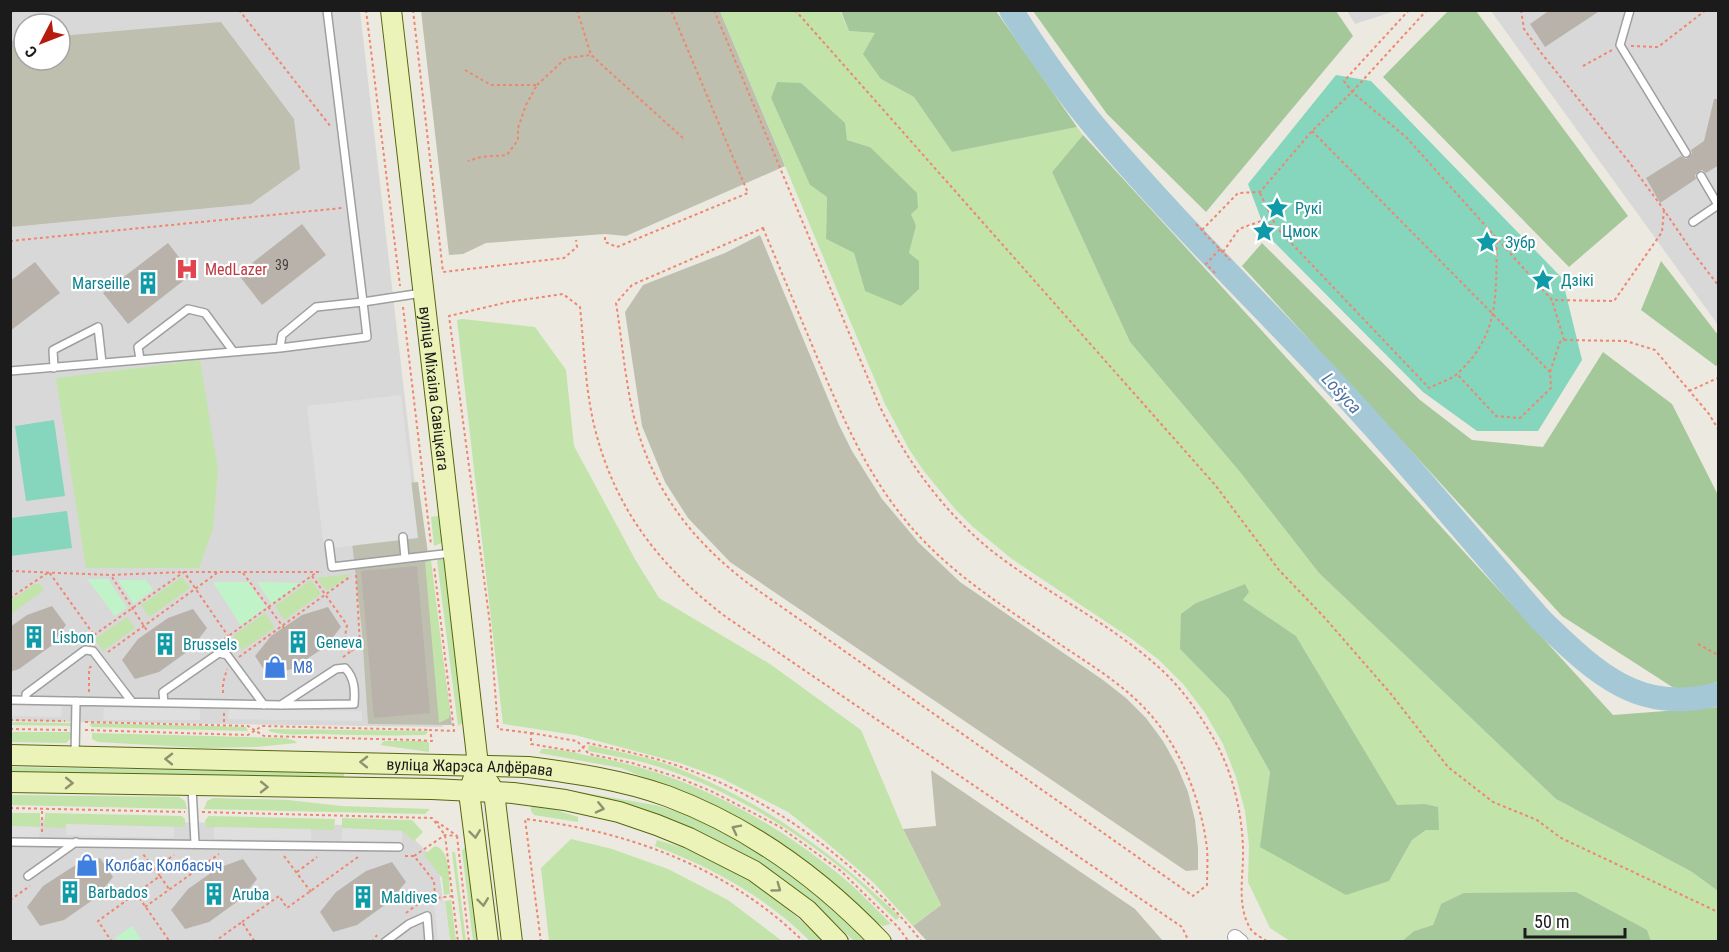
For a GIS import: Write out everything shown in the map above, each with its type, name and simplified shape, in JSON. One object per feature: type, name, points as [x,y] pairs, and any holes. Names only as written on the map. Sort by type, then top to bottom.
[{"type":"main road","name":"вуліца Міхаіла Савіцкага","points":[[391,10],[478,765],[470,792],[488,942]]},
{"type":"main road","name":"вуліца Жарэса Алфёрава","points":[[10,755],[528,767],[570,772],[624,783],[699,809],[765,844],[822,885],[855,914],[881,942]]},
{"type":"main road","name":"вуліца Міхаіла Савіцкага","points":[[478,765],[494,792],[512,942]]},
{"type":"main road","name":"вуліца Жарэса Алфёрава","points":[[10,782],[494,792],[565,800],[619,812],[689,838],[754,871],[807,910],[838,942]]},
{"type":"lane","points":[[10,371],[280,348],[367,338],[327,10]]},
{"type":"lane","points":[[1630,10],[1620,45],[1686,153]]},
{"type":"lane","points":[[1693,222],[1719,205],[1701,176]]},
{"type":"lane","points":[[280,348],[282,335],[316,307],[423,293]]},
{"type":"lane","points":[[140,359],[138,347],[188,309],[205,313],[233,351]]},
{"type":"lane","points":[[54,368],[53,350],[98,327],[102,363]]},
{"type":"lane","points":[[403,537],[405,558]]},
{"type":"lane","points":[[329,544],[332,567],[453,553]]},
{"type":"lane","points":[[26,700],[26,694],[88,650],[93,651],[99,658],[132,702]]},
{"type":"lane","points":[[164,703],[163,692],[219,653],[227,656],[264,705]]},
{"type":"lane","points":[[10,700],[264,705],[281,705],[354,704],[352,675],[345,668],[336,669],[281,705]]},
{"type":"lane","points":[[75,757],[76,701]]},
{"type":"lane","points":[[192,785],[195,843]]},
{"type":"lane","points":[[10,842],[399,847]]},
{"type":"lane","points":[[28,876],[76,842]]},
{"type":"lane","points":[[385,942],[409,924],[427,916],[429,942]]},
{"type":"path","points":[[10,12],[22,10]]},
{"type":"path","points":[[239,10],[344,144]]},
{"type":"path","points":[[10,720],[248,735],[262,726],[454,731],[366,10]]},
{"type":"path","points":[[413,10],[443,272],[564,258],[577,247],[576,240]]},
{"type":"path","points":[[577,10],[591,55],[683,138]]},
{"type":"path","points":[[604,237],[605,242],[617,248],[748,193],[671,10]]},
{"type":"path","points":[[714,10],[880,407],[904,452],[940,500],[988,548],[1129,643],[1180,688],[1218,746],[1231,778],[1243,846],[1241,903],[1251,930],[1268,942]]},
{"type":"path","points":[[795,10],[1216,486],[1279,570],[1324,617],[1391,694],[1448,767],[1493,802],[1537,820],[1561,838],[1719,912]]},
{"type":"path","points":[[1409,10],[1344,81],[1352,92],[1406,137],[1552,300],[1564,340]]},
{"type":"path","points":[[1202,230],[1238,193],[1260,192],[1312,131],[1352,92],[1427,10]]},
{"type":"path","points":[[1521,10],[1524,29],[1629,162],[1665,210],[1690,250],[1719,285]]},
{"type":"path","points":[[1583,66],[1620,45],[1658,47],[1706,10]]},
{"type":"path","points":[[468,161],[481,157],[507,155],[518,140],[518,128],[526,105],[537,85],[566,58],[591,55]]},
{"type":"path","points":[[465,70],[491,85],[537,85]]},
{"type":"path","points":[[1312,131],[1551,372]]},
{"type":"path","points":[[1260,192],[1277,228],[1429,388],[1457,374],[1482,344],[1494,315],[1497,238]]},
{"type":"path","points":[[10,241],[351,207]]},
{"type":"path","points":[[1552,300],[1614,301],[1662,232],[1665,210]]},
{"type":"path","points":[[1215,273],[1206,264],[1222,251],[1239,229],[1261,221],[1277,228]]},
{"type":"path","points":[[1196,224],[1230,260]]},
{"type":"path","points":[[763,228],[857,448],[887,496],[904,518],[936,553],[964,578],[1129,693],[1150,714],[1168,738],[1182,763],[1193,791],[1207,849],[1207,885],[1193,896],[725,565],[703,545],[667,498],[645,453],[633,415],[616,303],[632,285],[763,228]]},
{"type":"path","points":[[498,729],[490,624],[449,316],[508,302],[563,294],[580,307],[588,390],[603,457],[632,519],[674,573],[726,617],[1182,927],[1189,942]]},
{"type":"path","points":[[1457,374],[1496,416],[1520,418],[1551,388],[1551,372],[1560,342],[1564,340],[1626,340],[1655,350],[1719,429]]},
{"type":"path","points":[[1689,391],[1719,378]]},
{"type":"path","points":[[10,571],[111,575],[184,572],[327,572]]},
{"type":"path","points":[[10,598],[49,572]]},
{"type":"path","points":[[49,572],[93,635]]},
{"type":"path","points":[[184,572],[242,656]]},
{"type":"path","points":[[88,650],[93,635],[184,572]]},
{"type":"path","points":[[223,654],[223,640],[317,572]]},
{"type":"path","points":[[346,572],[356,572]]},
{"type":"path","points":[[232,662],[356,572]]},
{"type":"path","points":[[342,658],[360,645],[356,572]]},
{"type":"path","points":[[89,702],[89,668],[99,658],[217,573]]},
{"type":"path","points":[[243,573],[283,627]]},
{"type":"path","points":[[111,575],[148,632]]},
{"type":"path","points":[[312,576],[347,625],[344,642],[351,651]]},
{"type":"path","points":[[1698,644],[1719,655]]},
{"type":"path","points":[[10,729],[77,726],[248,726],[264,736],[432,741],[430,730]]},
{"type":"path","points":[[10,808],[432,818],[457,836],[469,942]]},
{"type":"path","points":[[432,818],[445,835],[458,942]]},
{"type":"path","points":[[541,942],[525,819],[611,834],[681,858],[738,888],[791,928],[804,942]]},
{"type":"path","points":[[403,856],[414,856],[445,835],[457,836]]},
{"type":"path","points":[[142,852],[169,890]]},
{"type":"path","points":[[154,869],[177,853],[166,852]]},
{"type":"path","points":[[145,907],[222,852]]},
{"type":"path","points":[[284,855],[311,892]]},
{"type":"path","points":[[297,872],[319,855],[308,855]]},
{"type":"path","points":[[214,942],[279,896],[287,908],[361,855]]},
{"type":"path","points":[[414,856],[434,881],[435,897]]},
{"type":"path","points":[[841,871],[898,927],[909,942]]},
{"type":"path","points":[[112,942],[98,921],[160,876]]},
{"type":"path","points":[[10,900],[29,886]]},
{"type":"path","points":[[136,893],[170,942]]},
{"type":"path","points":[[242,922],[255,942]]},
{"type":"shaded area","points":[[11,11],[360,11],[443,727],[11,721]]},
{"type":"shaded area","points":[[421,11],[720,11],[785,166],[626,236],[605,234],[486,243],[463,254],[449,255]]},
{"type":"shaded area","points":[[1347,11],[1395,11],[1355,24]]},
{"type":"shaded area","points":[[1491,11],[1718,11],[1718,325]]},
{"type":"shaded area","points":[[221,22],[294,119],[300,169],[251,204],[11,227],[11,41],[12,72],[72,72],[72,35]]},
{"type":"shaded area","points":[[760,235],[839,425],[852,451],[882,499],[919,543],[960,582],[1103,680],[1146,718],[1163,741],[1188,792],[1195,820],[1198,870],[1186,871],[730,562],[688,518],[665,482],[642,426],[625,312],[643,285],[725,253]]},
{"type":"shaded area","points":[[401,395],[418,538],[324,549],[307,406]]},
{"type":"shaded area","points":[[418,482],[452,725],[368,724],[362,632],[346,488]]},
{"type":"shaded area","points":[[11,705],[62,706],[61,717],[11,716]]},
{"type":"shaded area","points":[[104,708],[200,708],[200,720],[103,720]]},
{"type":"shaded area","points":[[229,709],[362,711],[362,721],[228,719]]},
{"type":"shaded area","points":[[931,770],[1135,909],[1163,941],[927,941],[913,926],[941,905],[903,829],[936,826]]},
{"type":"shaded area","points":[[11,819],[400,826],[438,862],[448,941],[11,942]]},
{"type":"shaded area","points":[[66,824],[174,827],[174,838],[66,835]]},
{"type":"shaded area","points":[[11,826],[40,827],[39,838],[11,837]]},
{"type":"shaded area","points":[[214,827],[311,829],[311,840],[214,839]]},
{"type":"shaded area","points":[[342,828],[402,831],[402,843],[342,841]]},
{"type":"shaded area","points":[[445,901],[450,941],[438,941],[434,902]]},
{"type":"green space","points":[[720,11],[840,11],[849,31],[875,33],[881,79],[914,97],[952,152],[1077,127],[1083,135],[1052,172],[1130,342],[1240,472],[1319,573],[1556,799],[1692,872],[1718,891],[1718,941],[1651,941],[1647,930],[1441,904],[1433,925],[1414,931],[1402,941],[1290,941],[1270,928],[1248,882],[1249,845],[1245,811],[1236,777],[1223,744],[1205,713],[1184,685],[1159,660],[1132,639],[1012,559],[973,527],[923,470],[885,404]],"holes":[[[777,82],[847,140],[870,147],[916,226],[909,253],[865,291],[854,253],[826,239],[827,197],[810,185],[771,98]],[[1245,584],[1243,600],[1296,636],[1397,806],[1424,804],[1426,830],[1412,840],[1389,881],[1261,847],[1270,772],[1229,699],[1180,649],[1196,603]]]},
{"type":"green space","points":[[841,11],[996,11],[1077,127],[952,152],[914,97],[881,79],[863,54],[875,33],[849,31]]},
{"type":"green space","points":[[1033,11],[1336,11],[1353,36],[1206,212],[1107,114]]},
{"type":"green space","points":[[1448,11],[1476,11],[1628,216],[1569,267],[1383,77]]},
{"type":"green space","points":[[1336,75],[1371,81],[1562,278],[1582,360],[1538,431],[1477,431],[1423,392],[1267,235],[1248,184]]},
{"type":"green space","points":[[777,82],[801,83],[845,123],[847,140],[870,147],[917,193],[918,208],[911,214],[916,226],[909,253],[919,261],[919,289],[901,306],[865,291],[854,253],[826,239],[827,197],[810,185],[771,98]]},
{"type":"green space","points":[[1083,135],[1613,715],[1718,707],[1718,891],[1692,872],[1556,799],[1319,573],[1240,472],[1130,342],[1052,172]]},
{"type":"green space","points":[[1262,243],[1420,400],[1472,440],[1543,447],[1603,352],[1672,404],[1718,495],[1718,682],[1680,692],[1562,616],[1242,266]]},
{"type":"green space","points":[[1661,261],[1718,335],[1718,364],[1716,366],[1641,310]]},
{"type":"green space","points":[[457,320],[535,327],[566,370],[574,446],[636,561],[659,598],[770,664],[861,730],[903,829],[941,905],[913,926],[874,883],[788,812],[721,778],[680,763],[575,735],[503,724]]},
{"type":"green space","points":[[200,360],[218,470],[213,528],[199,568],[86,568],[56,378]]},
{"type":"green space","points":[[54,420],[65,496],[26,501],[15,426]]},
{"type":"green space","points":[[67,511],[72,548],[11,556],[11,518]]},
{"type":"green space","points":[[443,515],[444,542],[434,546],[431,517]]},
{"type":"green space","points":[[440,558],[447,561],[464,722],[458,726],[437,560]]},
{"type":"green space","points":[[431,560],[450,714],[449,718],[439,723],[425,562]]},
{"type":"green space","points":[[351,574],[327,591],[316,578]]},
{"type":"green space","points":[[182,577],[190,588],[149,617],[141,605]]},
{"type":"green space","points":[[87,579],[108,579],[127,608],[115,616]]},
{"type":"green space","points":[[118,580],[146,580],[153,590],[134,604]]},
{"type":"green space","points":[[311,580],[321,594],[284,620],[275,606]]},
{"type":"green space","points":[[213,582],[248,582],[266,607],[241,626]]},
{"type":"green space","points":[[257,582],[301,583],[272,604]]},
{"type":"green space","points":[[35,584],[40,584],[44,590],[11,614],[11,600]]},
{"type":"green space","points":[[1245,584],[1249,592],[1243,600],[1296,636],[1397,805],[1424,804],[1438,807],[1439,830],[1426,830],[1412,840],[1389,881],[1346,895],[1260,847],[1270,772],[1229,699],[1180,649],[1181,614],[1196,603]]},
{"type":"green space","points":[[265,613],[275,628],[242,650],[233,636]]},
{"type":"green space","points":[[127,617],[135,628],[103,651],[95,639]]},
{"type":"green space","points":[[11,722],[73,723],[73,726],[11,725]]},
{"type":"green space","points":[[91,723],[246,727],[248,731],[92,727]]},
{"type":"green space","points":[[270,729],[428,732],[425,735],[281,734],[268,731]]},
{"type":"green space","points":[[10,732],[74,732],[66,743],[11,742]]},
{"type":"green space","points":[[92,733],[285,738],[297,743],[256,747],[203,748],[98,742],[92,739]]},
{"type":"green space","points":[[384,741],[426,741],[429,743],[429,752],[380,745]]},
{"type":"green space","points":[[589,745],[677,768],[768,813],[849,871],[900,917],[896,920],[859,883],[801,838],[752,808],[700,782],[673,772],[639,761],[588,751]]},
{"type":"green space","points":[[542,749],[569,751],[631,765],[665,775],[730,803],[821,860],[854,887],[891,924],[883,926],[876,923],[833,883],[770,837],[713,805],[621,768],[539,753]]},
{"type":"green space","points":[[11,767],[344,773],[344,777],[295,782],[11,776]]},
{"type":"green space","points":[[540,785],[660,806],[698,819],[743,842],[781,867],[823,899],[866,941],[854,941],[826,915],[770,871],[711,837],[679,822],[644,810],[582,794],[540,787]]},
{"type":"green space","points":[[10,795],[179,797],[185,801],[187,809],[11,805]]},
{"type":"green space","points":[[213,798],[430,809],[425,814],[204,809],[207,801]]},
{"type":"green space","points":[[531,805],[540,805],[578,817],[578,822],[534,815]]},
{"type":"green space","points":[[11,813],[40,813],[40,827],[11,826]]},
{"type":"green space","points":[[45,813],[182,816],[185,819],[185,827],[67,824],[66,828],[44,827]]},
{"type":"green space","points":[[209,816],[335,819],[334,830],[206,827],[205,820]]},
{"type":"green space","points":[[342,818],[412,820],[423,832],[414,841],[402,831],[342,828]]},
{"type":"green space","points":[[571,839],[612,849],[668,869],[728,900],[782,941],[549,941],[541,868]]},
{"type":"green space","points":[[657,840],[701,853],[753,881],[824,941],[810,941],[757,897],[698,864],[655,846]]},
{"type":"green space","points":[[435,846],[444,853],[447,859],[450,894],[444,895],[442,878],[424,855]]},
{"type":"green space","points":[[469,846],[480,941],[473,941],[462,851]]},
{"type":"green space","points":[[452,852],[455,852],[466,941],[463,941]]},
{"type":"green space","points":[[1576,892],[1647,930],[1651,941],[1402,941],[1414,931],[1433,925],[1441,904],[1464,893]]},
{"type":"green space","points":[[451,900],[456,941],[450,941],[445,901]]},
{"type":"green space","points":[[132,926],[142,941],[118,941],[115,938]]},
{"type":"building","points":[[1550,10],[1601,10],[1545,47],[1530,24]]},
{"type":"building","points":[[1714,99],[1719,99],[1719,165],[1706,173],[1702,170],[1698,172],[1695,175],[1696,179],[1660,203],[1646,178],[1681,156],[1686,159],[1692,153],[1691,150],[1704,141]]},
{"type":"building","points":[[302,224],[326,255],[262,305],[238,274]]},
{"type":"building","name":"Marseille","points":[[168,243],[192,274],[128,324],[103,293]]},
{"type":"building","points":[[35,262],[60,293],[10,331],[10,281]]},
{"type":"building","points":[[417,566],[430,713],[374,718],[361,571]]},
{"type":"building","name":"Lisbon","points":[[52,606],[66,625],[51,646],[19,669],[10,672],[10,627],[27,615]]},
{"type":"building","name":"Geneva","points":[[328,607],[341,627],[325,647],[292,669],[268,676],[255,656],[271,636],[302,615]]},
{"type":"building","name":"Brussels","points":[[193,609],[207,628],[191,649],[159,672],[135,679],[122,660],[138,639],[168,618]]},
{"type":"building","name":"Barbados","points":[[100,858],[113,877],[97,897],[64,920],[40,926],[27,907],[43,886],[74,866]]},
{"type":"building","name":"Aruba","points":[[243,859],[257,879],[241,899],[209,922],[185,929],[171,910],[188,889],[218,868]]},
{"type":"building","name":"Maldives","points":[[392,862],[406,882],[389,902],[357,925],[333,932],[320,912],[336,892],[366,871]]},
{"type":"waterway","name":"Lošyca","points":[[1011,10],[1062,85],[1122,158],[1344,394],[1542,621],[1601,672],[1621,685],[1642,694],[1665,699],[1690,699],[1718,694]]},
{"type":"place","name":"Рукі","points":[[1277,208]]},
{"type":"place","name":"Цмок","points":[[1264,231]]},
{"type":"place","name":"Зубр","points":[[1487,242]]},
{"type":"place","name":"MedLazer","points":[[187,269]]},
{"type":"place","name":"Дзікі","points":[[1543,280]]},
{"type":"place","name":"Marseille","points":[[148,283]]},
{"type":"place","name":"Lisbon","points":[[34,637]]},
{"type":"place","name":"Geneva","points":[[298,642]]},
{"type":"place","name":"Brussels","points":[[165,644]]},
{"type":"place","name":"М8","points":[[275,667]]},
{"type":"place","name":"Колбас Колбасыч","points":[[87,865]]},
{"type":"place","name":"Barbados","points":[[70,892]]},
{"type":"place","name":"Aruba","points":[[214,894]]},
{"type":"place","name":"Maldives","points":[[363,897]]}]
